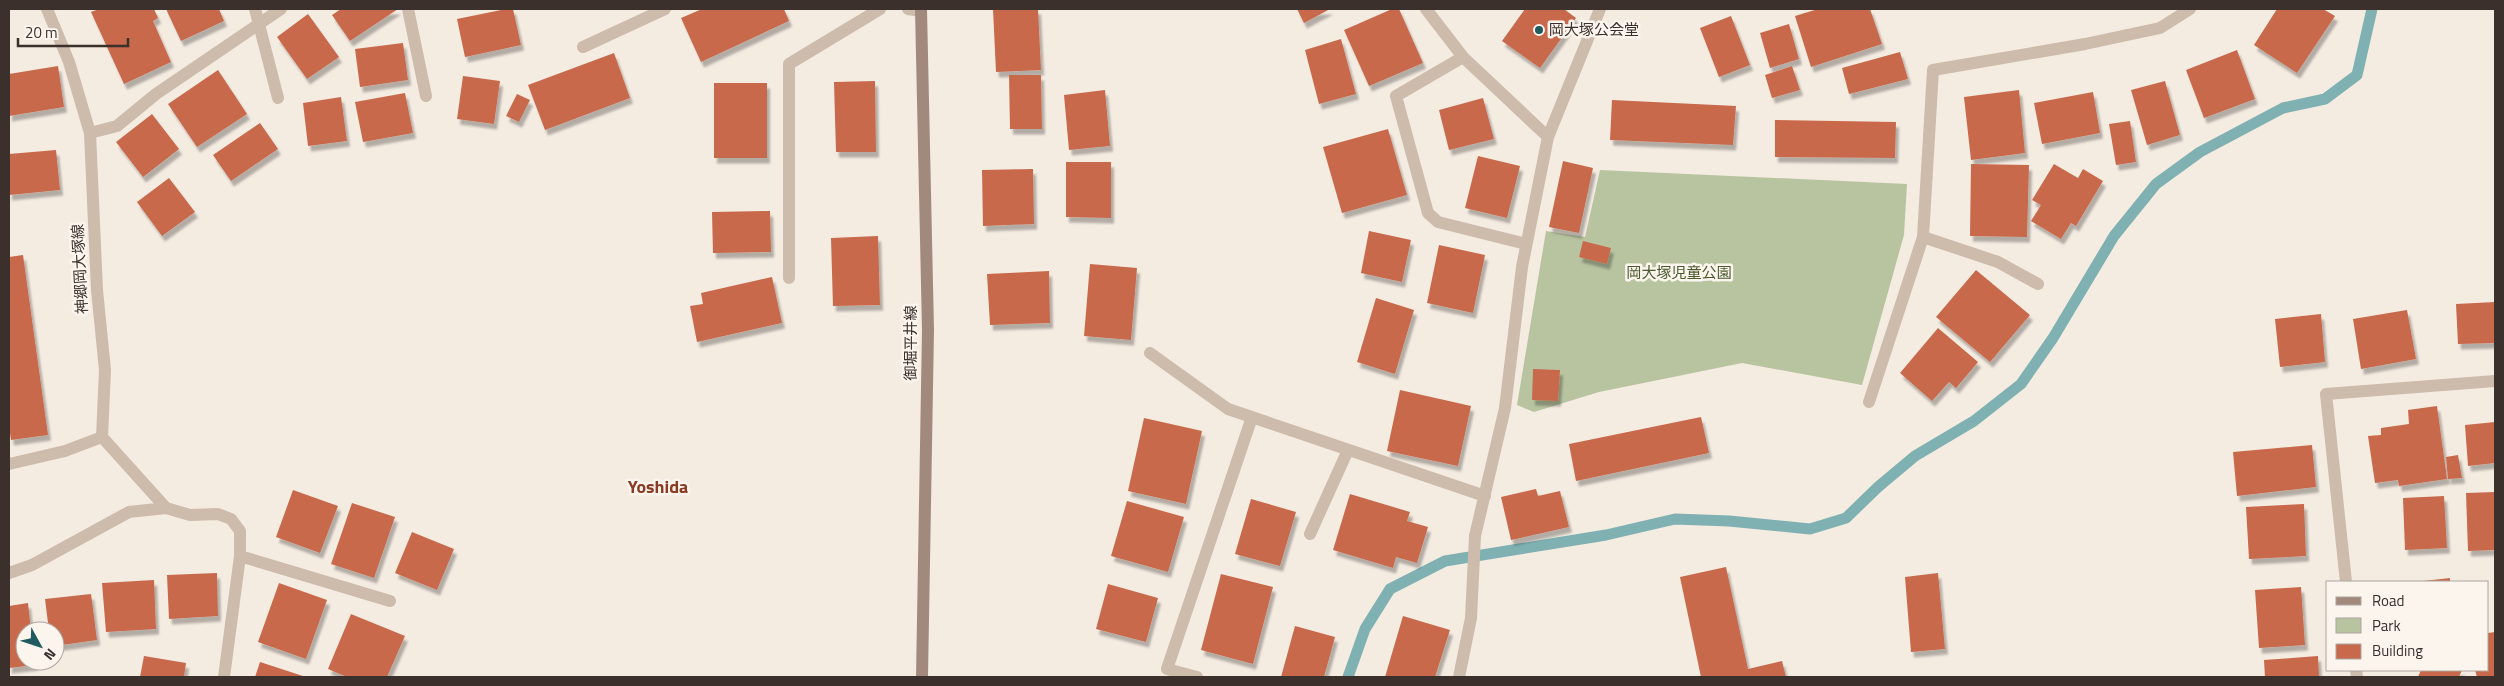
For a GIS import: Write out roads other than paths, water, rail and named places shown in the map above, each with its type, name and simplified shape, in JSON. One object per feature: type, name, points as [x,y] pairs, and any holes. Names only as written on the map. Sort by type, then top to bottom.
[{"type":"street","name":"神郷岡大塚線","points":[[47,9],[69,62],[90,133],[97,290],[104,370],[102,437]]},
{"type":"street","points":[[255,9],[278,98]]},
{"type":"street","points":[[90,133],[117,126],[156,94],[282,9]]},
{"type":"street","points":[[408,9],[426,96]]},
{"type":"street","points":[[583,47],[665,9]]},
{"type":"street","points":[[789,278],[789,64],[880,9]]},
{"type":"street","points":[[908,9],[921,10]]},
{"type":"street","points":[[1426,9],[1463,57],[1548,136]]},
{"type":"street","points":[[1459,677],[1471,618],[1475,536],[1505,408],[1522,267],[1548,136],[1600,9]]},
{"type":"street","points":[[1869,402],[1923,237],[1933,70],[2160,28],[2190,9]]},
{"type":"street","name":"御堀平井線","points":[[921,10],[928,330],[922,677]]},
{"type":"street","points":[[1463,57],[1396,96],[1428,213],[1438,222],[1526,244]]},
{"type":"street","points":[[1923,237],[1998,262],[2038,284]]},
{"type":"street","points":[[1150,353],[1228,409],[1484,496]]},
{"type":"street","points":[[2346,581],[2326,394],[2495,381]]},
{"type":"street","points":[[1197,677],[1167,669],[1252,417]]},
{"type":"street","points":[[9,464],[65,451],[102,437],[166,508]]},
{"type":"street","points":[[1310,534],[1348,450]]},
{"type":"street","points":[[9,574],[32,565],[129,512],[166,508],[190,515],[218,514],[231,519],[240,531],[240,556],[224,677]]},
{"type":"street","points":[[240,556],[390,601]]},
{"type":"waterway","points":[[1348,677],[1365,629],[1390,589],[1445,561],[1606,535],[1675,519],[1729,521],[1810,529],[1846,518],[1878,487],[1915,456],[1974,421],[2021,384],[2053,338],[2114,236],[2156,184],[2200,152],[2283,108],[2325,99],[2357,75],[2372,9]]},
{"type":"place","name":"岡大塚公会堂","points":[[1539,30]]},
{"type":"district","name":"Yoshida","points":[[658,487]]},
{"type":"park label","name":"岡大塚児童公園","points":[[1679,273]]}]
